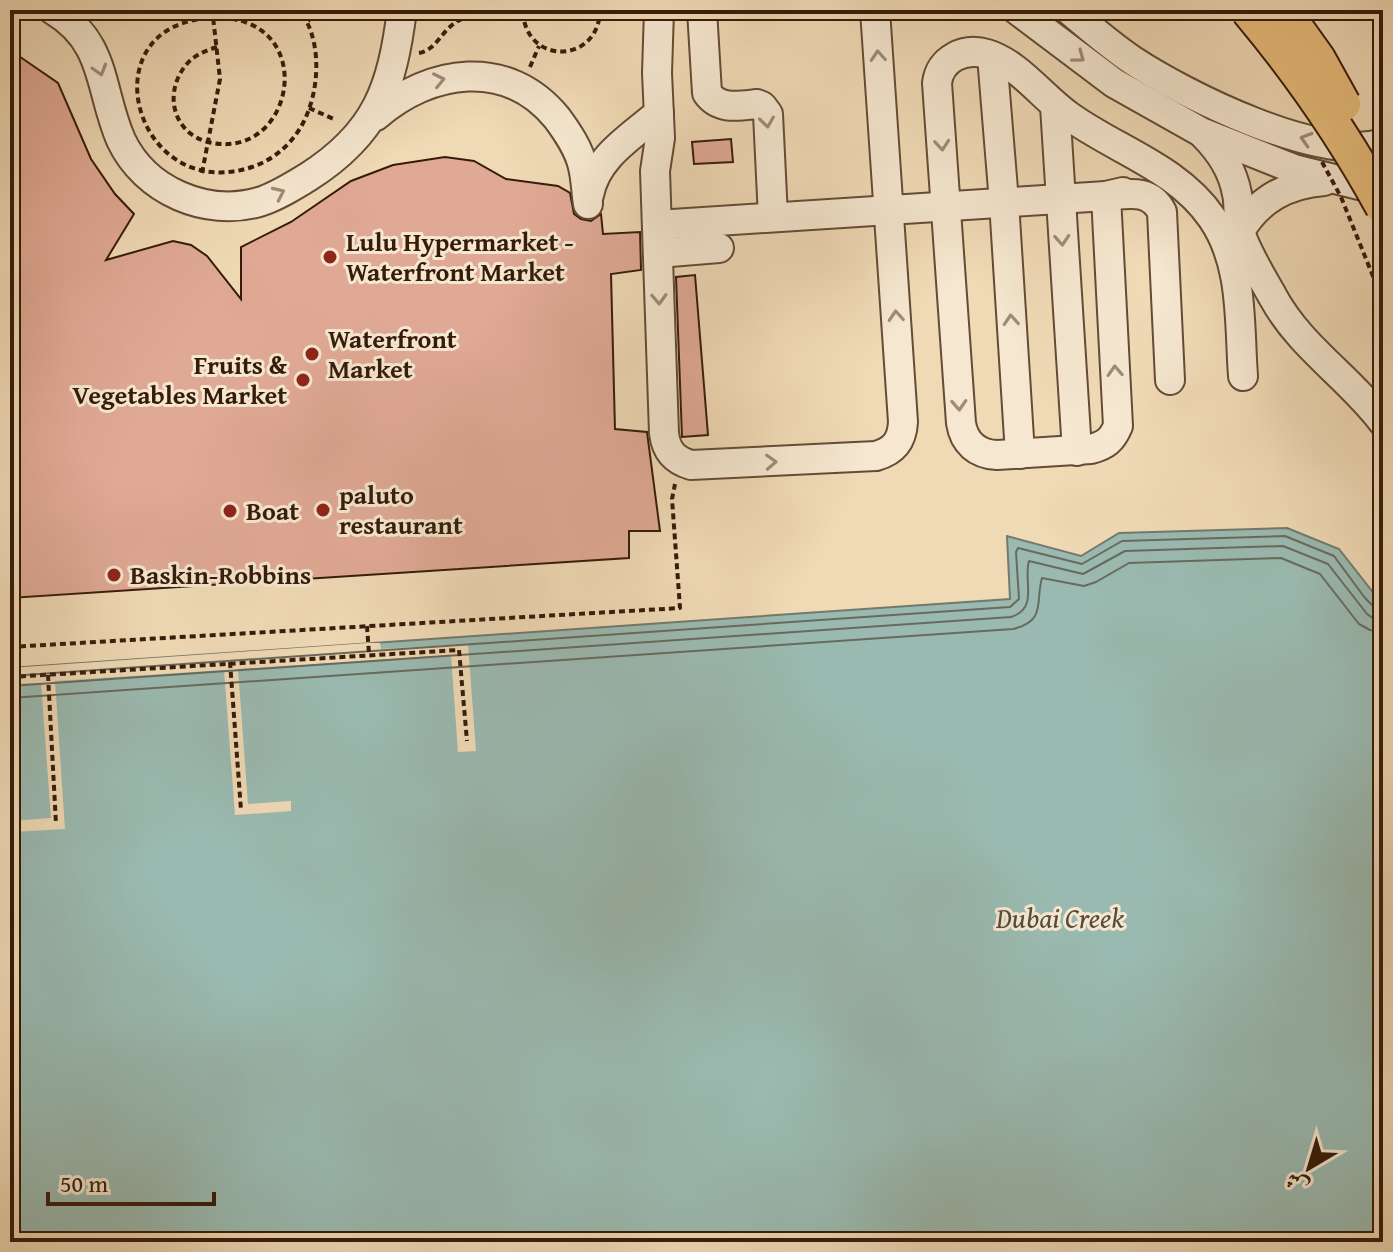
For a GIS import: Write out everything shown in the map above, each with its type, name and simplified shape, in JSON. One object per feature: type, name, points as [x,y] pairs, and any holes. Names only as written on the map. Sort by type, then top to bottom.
[{"type":"main road","points":[[1248,10],[1338,130],[1383,207]]},
{"type":"main road","points":[[1283,10],[1337,91],[1383,192]]},
{"type":"street","points":[[53,10],[82,33],[95,54],[109,110],[123,144],[142,170],[167,191],[196,203],[229,207],[260,202],[294,186],[353,143],[372,119],[397,98],[426,83],[457,76],[490,78],[521,88],[548,108],[569,134],[583,165],[591,207],[596,171],[605,159],[660,126]]},
{"type":"street","points":[[372,119],[387,84],[397,48],[402,10]]},
{"type":"street","points":[[648,10],[658,40]]},
{"type":"street","points":[[659,10],[660,126],[655,160],[665,444],[680,462],[691,465],[876,456],[885,453],[899,441],[903,422],[875,10]]},
{"type":"street","points":[[702,10],[707,93],[715,103],[723,106],[757,104],[768,114],[760,218]]},
{"type":"street","points":[[1017,10],[1114,83],[1201,132],[1294,169],[1383,192]]},
{"type":"street","points":[[1069,10],[1131,59],[1166,81],[1241,116],[1316,143],[1346,148],[1383,143]]},
{"type":"street","points":[[1106,196],[1118,426],[1113,438],[1103,446],[1077,451],[1020,454],[982,452],[969,444],[962,430],[938,75],[947,61],[961,54],[973,52],[992,56],[1022,76],[1055,106],[1095,134],[1167,176],[1204,207],[1228,248],[1236,283],[1243,376]]},
{"type":"street","points":[[992,56],[1020,454]]},
{"type":"street","points":[[1055,106],[1077,451]]},
{"type":"street","points":[[660,126],[671,187],[680,203],[689,206],[729,205],[760,218]]},
{"type":"street","points":[[1201,132],[1214,145],[1232,176],[1240,231],[1274,298],[1297,334],[1350,383],[1383,422]]},
{"type":"street","points":[[1106,196],[1139,189],[1167,176]]},
{"type":"street","points":[[1240,231],[1250,214],[1282,190],[1302,183],[1344,181]]},
{"type":"street","points":[[657,239],[760,218],[1142,194],[1156,202],[1162,212],[1170,380]]},
{"type":"street","points":[[657,239],[719,248]]},
{"type":"path","points":[[217,47],[204,51],[187,63],[181,72],[174,91],[178,121],[191,135],[209,142],[236,143],[258,134],[279,108],[286,75],[281,52],[266,33],[242,21],[213,17],[182,23],[159,36],[145,53],[137,81],[139,109],[152,138],[174,159],[203,171],[218,173],[258,165],[284,148],[295,136],[309,108],[316,73],[315,55],[308,21],[299,10]]},
{"type":"path","points":[[308,21],[319,10]]},
{"type":"path","points":[[451,10],[458,21]]},
{"type":"path","points":[[397,48],[415,53],[426,52],[458,21],[468,17],[523,11],[525,28],[531,38],[549,50],[560,52],[581,47],[590,40],[596,30],[600,10]]},
{"type":"path","points":[[196,203],[220,79],[213,17]]},
{"type":"path","points":[[1318,156],[1341,197],[1383,301]]},
{"type":"path","points":[[10,647],[680,608],[672,499],[680,462]]},
{"type":"path","points":[[367,626],[369,654]]},
{"type":"path","points":[[10,677],[459,650],[467,741]]},
{"type":"path","points":[[230,662],[241,810]]},
{"type":"path","points":[[48,675],[56,824]]},
{"type":"water","name":"Dubai Creek","points":[[1287,528],[1339,549],[1383,605],[1383,1242],[10,1242],[10,668],[1010,599],[1007,536],[1081,556],[1119,533]]},
{"type":"pier","points":[[380,643],[381,649],[468,644],[476,751],[458,752],[451,655],[238,669],[248,804],[291,801],[291,811],[235,815],[224,670],[55,681],[65,829],[13,832],[12,821],[51,818],[41,683],[10,684],[10,668]]},
{"type":"building","name":"Waterfront Market","points":[[10,50],[58,83],[91,159],[115,194],[134,214],[106,260],[173,241],[191,245],[207,256],[241,299],[241,247],[291,222],[351,181],[393,165],[445,157],[474,161],[506,179],[558,186],[570,193],[574,214],[581,219],[591,221],[601,214],[603,234],[640,232],[641,270],[611,274],[615,429],[647,432],[660,531],[629,531],[629,558],[10,598]]},
{"type":"building","points":[[731,139],[733,162],[694,164],[692,142]]},
{"type":"building","points":[[695,275],[708,435],[682,437],[676,277]]},
{"type":"place","name":"Lulu Hypermarket - Waterfront Market","points":[[330,257]]},
{"type":"place","name":"Waterfront Market","points":[[312,354]]},
{"type":"place","name":"Fruits & Vegetables Market","points":[[303,380]]},
{"type":"place","name":"paluto restaurant","points":[[323,510]]},
{"type":"place","name":"Boat","points":[[230,511]]},
{"type":"place","name":"Baskin-Robbins","points":[[114,575]]}]
